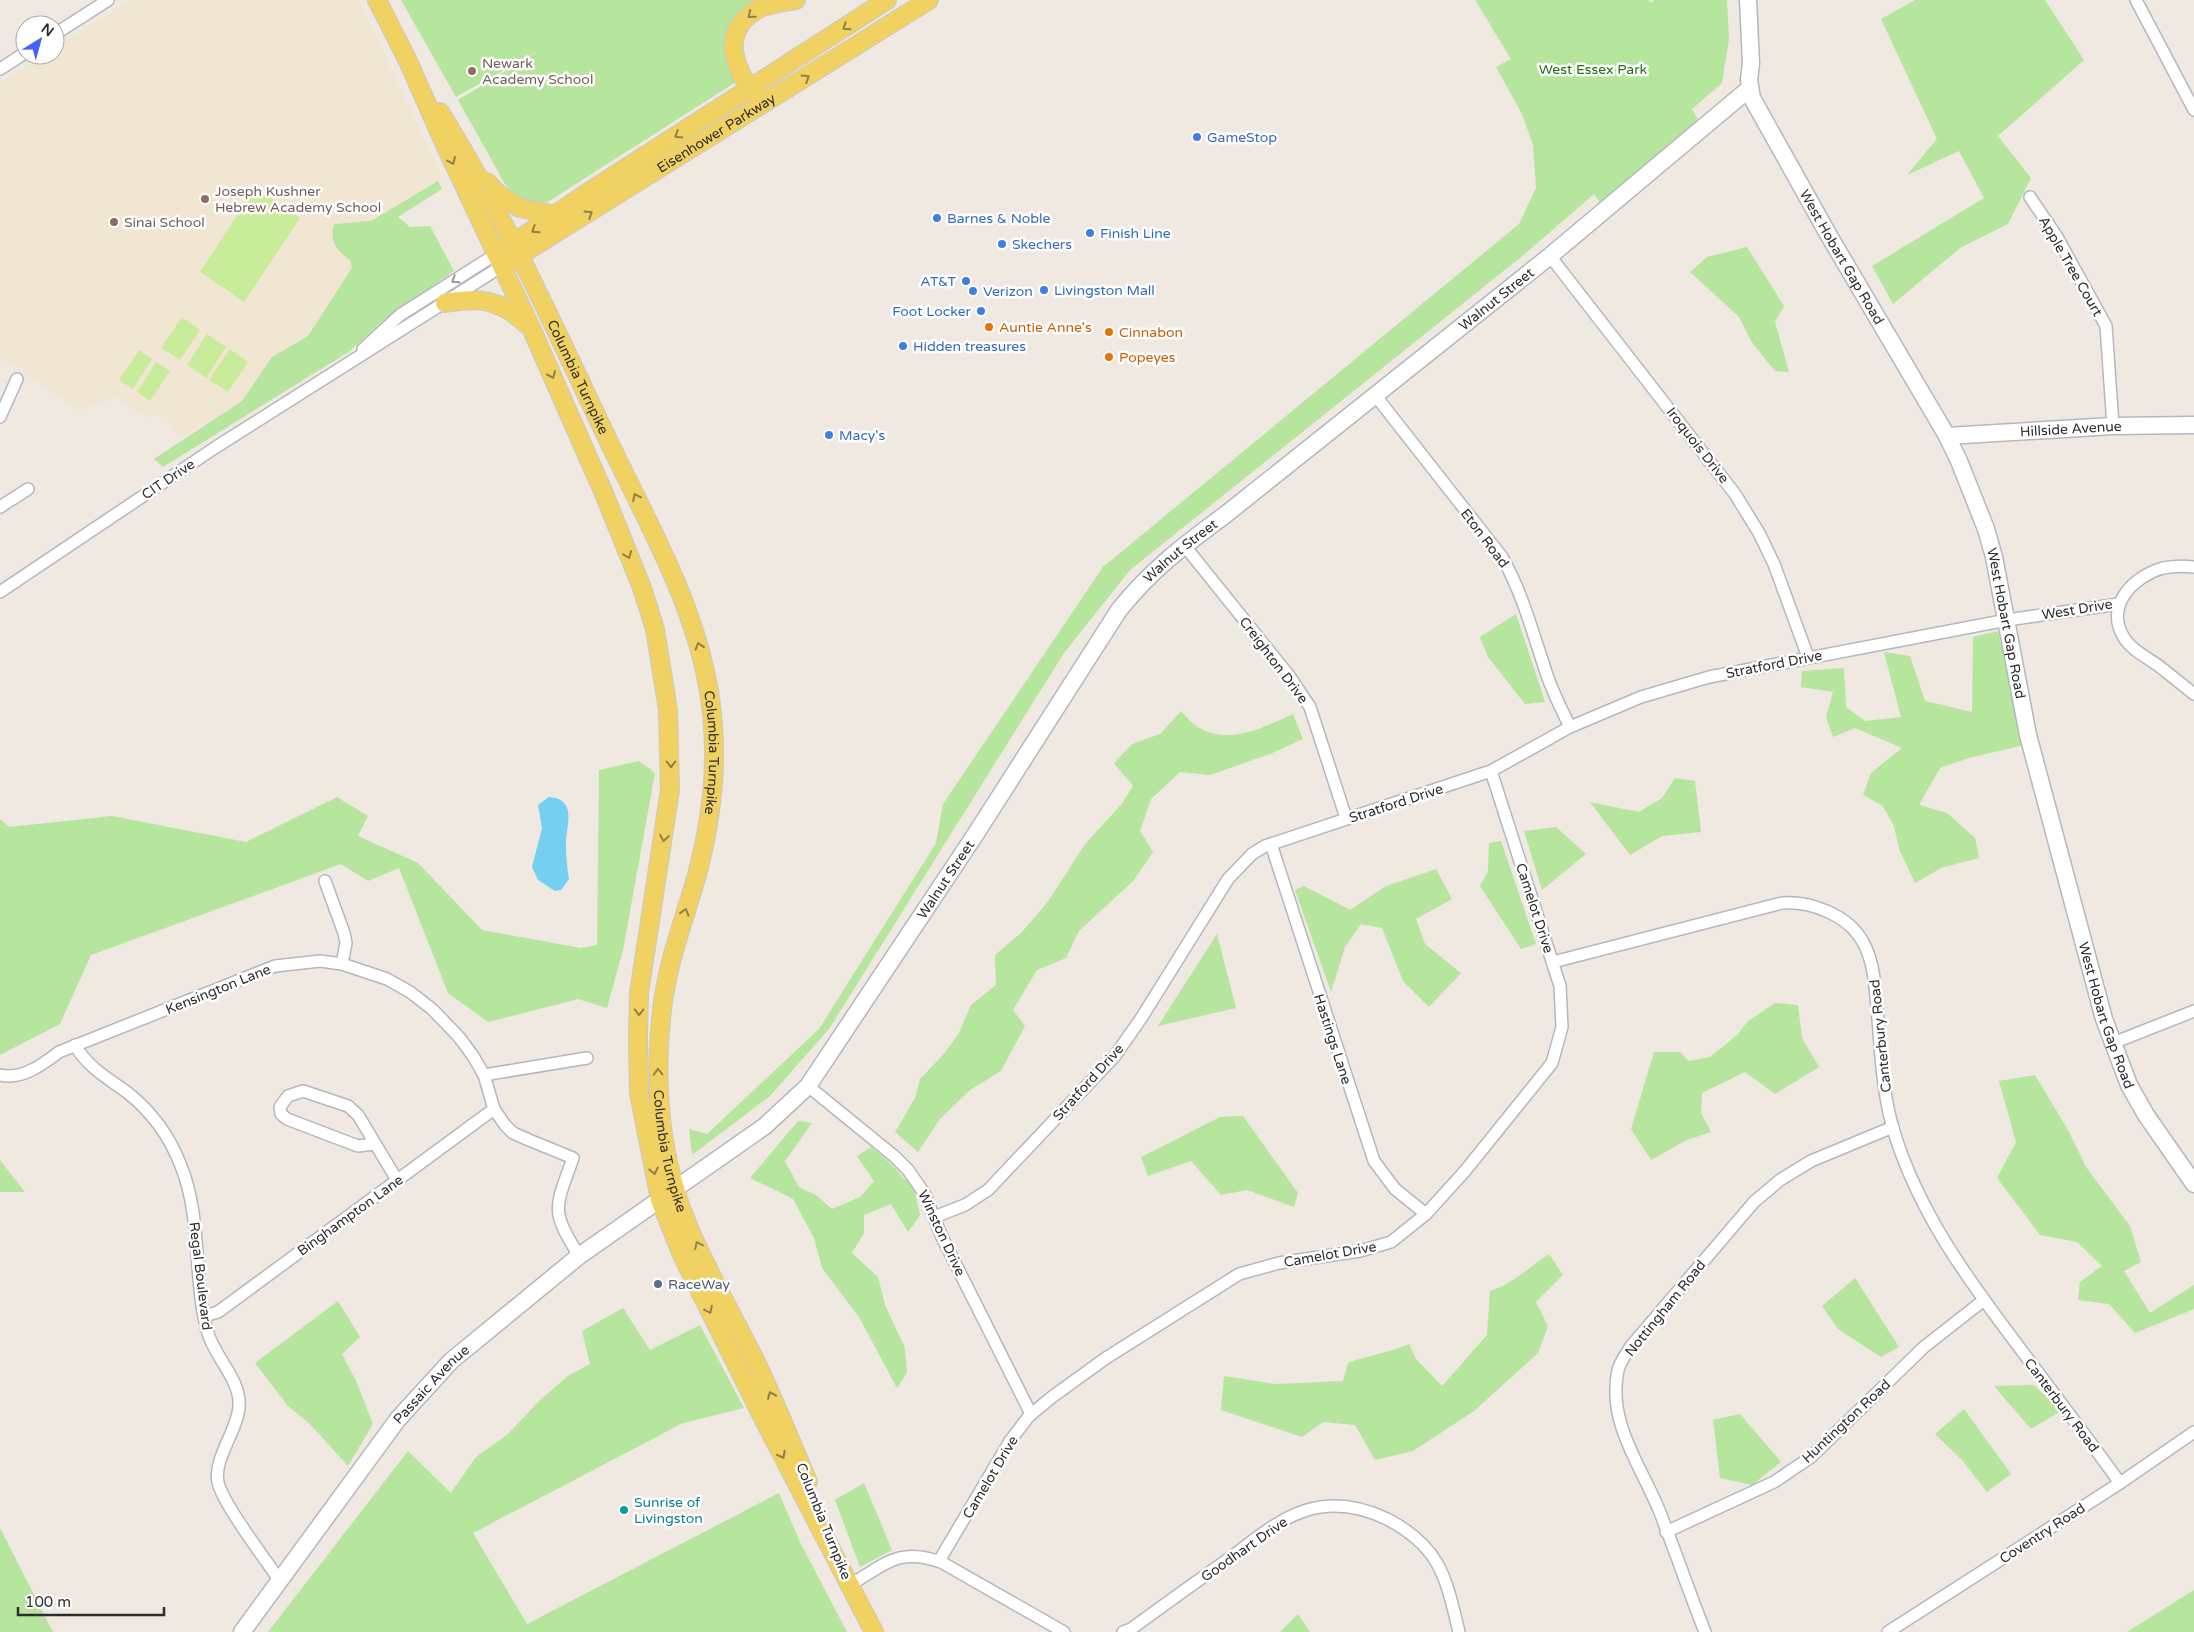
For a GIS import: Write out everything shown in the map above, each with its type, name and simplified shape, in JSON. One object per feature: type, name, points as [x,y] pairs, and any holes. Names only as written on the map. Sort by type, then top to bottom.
[{"type":"main road","name":"Columbia Turnpike","points":[[376,0],[408,60],[475,168],[675,579],[689,614],[703,658],[712,712],[715,755],[713,803],[697,873],[671,961],[662,1008],[658,1062],[660,1109],[666,1152],[675,1189],[689,1226],[758,1366],[850,1585]]},
{"type":"main road","points":[[765,104],[750,89],[734,60],[733,51],[737,32],[741,24],[755,10],[764,6],[796,0]]},
{"type":"main road","name":"Eisenhower Parkway","points":[[516,251],[556,215],[887,0]]},
{"type":"main road","name":"Eisenhower Parkway","points":[[499,260],[516,251],[547,240],[928,0]]},
{"type":"main road","name":"Columbia Turnpike","points":[[408,60],[445,145],[532,330],[605,496],[642,588],[655,629],[664,672],[670,738],[670,790],[639,993],[638,1040],[639,1093],[660,1200],[682,1255],[702,1296],[850,1585]]},
{"type":"main road","points":[[475,168],[497,193],[520,208],[556,215]]},
{"type":"main road","points":[[536,292],[533,273],[536,258],[547,240]]},
{"type":"main road","points":[[445,303],[469,299],[492,301],[514,313],[532,330]]},
{"type":"main road","points":[[850,1585],[874,1632]]},
{"type":"street","points":[[65,28],[108,0]]},
{"type":"street","points":[[1748,0],[1751,63],[1750,88]]},
{"type":"street","points":[[2136,0],[2194,110]]},
{"type":"street","points":[[0,69],[15,59]]},
{"type":"street","name":"Walnut Street","points":[[675,1189],[765,1126],[808,1086],[975,835],[1119,610],[1142,581],[1184,545],[1233,509],[1550,256],[1750,88]]},
{"type":"street","name":"West Hobart Gap Road","points":[[1750,88],[1757,109],[1947,436],[1986,529],[2007,620],[2028,734],[2102,1009],[2129,1085],[2137,1100],[2194,1184]]},
{"type":"street","name":"Apple Tree Court","points":[[2030,197],[2057,237],[2106,326],[2112,426]]},
{"type":"street","name":"Iroquois Drive","points":[[1550,256],[1735,494],[1759,533],[1774,564],[1808,657]]},
{"type":"street","name":"CIT Drive","points":[[0,592],[216,447],[445,303],[499,260]]},
{"type":"street","name":"CIT Drive","points":[[340,370],[400,315],[499,260]]},
{"type":"street","points":[[0,417],[17,379]]},
{"type":"street","name":"Eton Road","points":[[1375,395],[1502,557],[1516,582],[1534,630],[1547,675],[1570,728]]},
{"type":"street","name":"Hillside Avenue","points":[[1947,436],[2112,426],[2194,425]]},
{"type":"street","points":[[0,507],[28,489]]},
{"type":"street","name":"Creighton Drive","points":[[1184,545],[1290,676],[1310,707],[1346,818]]},
{"type":"street","name":"West Drive","points":[[2007,620],[2118,604],[2126,590],[2162,568],[2194,567]]},
{"type":"street","points":[[2118,604],[2117,615],[2123,636],[2134,648],[2194,694]]},
{"type":"street","name":"Stratford Drive","points":[[934,1217],[965,1205],[988,1190],[1114,1057],[1142,1017],[1228,879],[1252,854],[1271,844],[1346,818],[1491,772],[1570,728],[1641,697],[1709,677],[2007,620]]},
{"type":"street","name":"Camelot Drive","points":[[939,1561],[1010,1441],[1031,1414],[1106,1358],[1239,1274],[1279,1263],[1360,1251],[1391,1242],[1426,1214],[1504,1125],[1552,1063],[1562,1027],[1560,986],[1491,772]]},
{"type":"street","name":"Hastings Lane","points":[[1271,844],[1370,1154],[1381,1173],[1395,1189],[1426,1214]]},
{"type":"street","points":[[326,881],[346,943],[342,964]]},
{"type":"street","name":"Canterbury Road","points":[[1553,962],[1768,905],[1800,903],[1823,910],[1842,921],[1859,936],[1872,963],[1883,1079],[1893,1127],[1911,1181],[1937,1231],[1984,1300],[2120,1483]]},
{"type":"street","name":"Kensington Lane","points":[[0,1075],[14,1076],[33,1069],[59,1052],[275,966],[311,962],[342,964],[387,979],[425,1004],[459,1037],[484,1075],[494,1109],[513,1133],[573,1158],[559,1197],[557,1214],[560,1226],[579,1256]]},
{"type":"street","points":[[2113,1043],[2194,1012]]},
{"type":"street","name":"Regal Boulevard","points":[[75,1046],[83,1060],[146,1110],[172,1144],[182,1167],[191,1203],[207,1331],[237,1390],[240,1405],[237,1421],[219,1468],[218,1482],[225,1499],[280,1581]]},
{"type":"street","points":[[484,1075],[587,1058]]},
{"type":"street","name":"Winston Drive","points":[[808,1086],[908,1170],[924,1193],[1031,1414]]},
{"type":"street","points":[[374,1144],[358,1146],[287,1120],[281,1114],[280,1107],[288,1096],[303,1091],[348,1106],[358,1115],[397,1180]]},
{"type":"street","name":"Binghampton Lane","points":[[204,1316],[218,1312],[494,1109]]},
{"type":"street","name":"Nottingham Road","points":[[1705,1632],[1658,1510],[1625,1440],[1618,1416],[1616,1395],[1618,1368],[1631,1346],[1754,1202],[1780,1180],[1810,1161],[1893,1127]]},
{"type":"street","name":"Passaic Avenue","points":[[242,1632],[398,1419],[451,1361],[579,1256],[675,1189]]},
{"type":"street","name":"Huntington Road","points":[[1666,1532],[1774,1482],[1811,1458],[1924,1347],[1984,1300]]},
{"type":"street","name":"Coventry Road","points":[[1888,1632],[2120,1483],[2194,1432]]},
{"type":"street","name":"Goodhart Drive","points":[[1123,1632],[1131,1629],[1282,1520],[1305,1510],[1341,1506],[1365,1510],[1393,1522],[1409,1531],[1427,1549],[1443,1572],[1459,1632]]},
{"type":"street","points":[[850,1585],[896,1558],[923,1555],[939,1561],[1064,1632]]},
{"type":"shaded area","name":"Joseph Kushner Hebrew Academy School","points":[[130,0],[358,0],[443,178],[377,221],[346,349],[179,438],[164,414],[145,417],[117,397],[80,410],[0,357],[0,83],[28,65],[65,65],[65,42]]},
{"type":"green space","points":[[401,0],[763,0],[730,30],[736,82],[546,203],[523,200],[506,186],[458,100],[542,49],[456,97]]},
{"type":"green space","name":"West Essex Park","points":[[1475,0],[1648,0],[1652,3],[1654,0],[1727,0],[1729,39],[1722,83],[1692,109],[1699,121],[1600,203],[1594,194],[1526,253],[1130,570],[1064,653],[829,1029],[770,1096],[692,1155],[689,1129],[707,1134],[819,1029],[936,843],[943,804],[1103,567],[1519,224],[1536,188],[1533,145],[1522,114],[1496,67],[1511,59]]},
{"type":"green space","points":[[1915,0],[2045,0],[2084,60],[1998,136],[2031,178],[2008,224],[1960,248],[1893,304],[1872,266],[1984,198],[1959,151],[1907,175],[1937,139],[1881,19]]},
{"type":"green space","points":[[438,181],[442,189],[398,217],[410,227],[430,226],[454,271],[381,322],[350,351],[163,467],[154,459],[242,401],[272,357],[308,336],[352,268],[350,260],[335,245],[332,235],[334,224],[371,221]]},
{"type":"green space","points":[[255,188],[300,218],[244,302],[200,272]]},
{"type":"green space","points":[[1747,247],[1784,306],[1775,322],[1789,372],[1775,371],[1751,341],[1739,317],[1690,272],[1707,257]]},
{"type":"green space","points":[[182,317],[200,330],[180,360],[161,348]]},
{"type":"green space","points":[[207,334],[226,347],[206,378],[187,365]]},
{"type":"green space","points":[[230,349],[248,362],[228,392],[209,380]]},
{"type":"green space","points":[[139,350],[152,359],[133,389],[119,380]]},
{"type":"green space","points":[[156,362],[170,371],[150,401],[137,392]]},
{"type":"green space","points":[[1516,614],[1545,702],[1525,704],[1488,657],[1480,637]]},
{"type":"green space","points":[[1998,631],[2024,745],[1969,758],[1940,768],[1919,805],[1947,813],[1975,838],[1979,858],[1941,868],[1915,883],[1899,849],[1894,826],[1883,806],[1863,795],[1871,773],[1902,748],[1855,728],[1833,737],[1826,717],[1833,692],[1801,687],[1802,671],[1844,668],[1846,707],[1865,721],[1901,717],[1884,652],[1910,656],[1925,701],[1972,712],[1973,637]]},
{"type":"green space","points":[[1181,711],[1198,727],[1222,735],[1234,735],[1258,729],[1293,714],[1303,739],[1270,754],[1210,775],[1180,772],[1151,799],[1140,831],[1153,852],[1134,880],[1079,931],[1066,958],[1037,970],[1013,1010],[1025,1026],[1001,1071],[970,1090],[940,1119],[918,1152],[895,1132],[915,1098],[920,1079],[944,1054],[959,1033],[971,1005],[996,985],[995,955],[1021,933],[1047,903],[1085,844],[1121,805],[1133,786],[1114,763],[1132,744],[1160,734]]},
{"type":"green space","points":[[639,761],[655,773],[623,950],[607,1008],[578,999],[488,1022],[448,993],[399,868],[368,881],[341,864],[91,955],[60,1024],[0,1055],[0,819],[9,827],[112,816],[246,842],[337,797],[368,816],[358,836],[418,863],[482,930],[581,948],[597,945],[599,770]]},
{"type":"green space","points":[[1675,778],[1695,781],[1701,832],[1662,836],[1630,855],[1590,802],[1639,812],[1662,798]]},
{"type":"green space","points":[[1556,827],[1586,854],[1542,890],[1524,831]]},
{"type":"green space","points":[[1501,841],[1536,944],[1521,949],[1480,886],[1488,871],[1489,843]]},
{"type":"green space","points":[[1436,869],[1452,899],[1416,919],[1425,944],[1461,973],[1429,1007],[1403,981],[1382,928],[1361,924],[1345,947],[1331,992],[1295,890],[1304,886],[1350,910],[1386,886]]},
{"type":"green space","points":[[1217,934],[1236,1008],[1158,1026]]},
{"type":"green space","points":[[1775,1003],[1798,1005],[1802,1038],[1819,1067],[1775,1094],[1745,1072],[1702,1093],[1701,1113],[1711,1132],[1687,1140],[1651,1160],[1631,1129],[1654,1052],[1680,1052],[1689,1061],[1710,1057],[1737,1035],[1748,1021]]},
{"type":"green space","points":[[2035,1075],[2068,1130],[2086,1167],[2130,1226],[2141,1262],[2124,1271],[2150,1313],[2194,1285],[2194,1309],[2135,1333],[2109,1304],[2078,1300],[2080,1282],[2102,1266],[2077,1242],[2040,1235],[1997,1178],[2016,1142],[1999,1081]]},
{"type":"green space","points":[[1243,1116],[1298,1193],[1294,1207],[1247,1190],[1221,1195],[1191,1161],[1148,1176],[1141,1157],[1220,1117]]},
{"type":"green space","points":[[798,1121],[812,1123],[785,1161],[799,1187],[816,1195],[832,1209],[860,1197],[874,1181],[857,1156],[871,1147],[891,1164],[914,1189],[920,1215],[908,1232],[891,1204],[864,1215],[864,1233],[852,1253],[878,1277],[885,1305],[905,1348],[907,1373],[897,1388],[859,1317],[822,1268],[814,1238],[793,1199],[750,1178]]},
{"type":"green space","points":[[0,1160],[25,1192],[0,1192]]},
{"type":"green space","points":[[1549,1254],[1563,1275],[1536,1302],[1548,1326],[1538,1353],[1474,1411],[1413,1451],[1375,1460],[1355,1425],[1323,1422],[1302,1437],[1221,1410],[1224,1376],[1275,1384],[1343,1381],[1348,1363],[1409,1344],[1416,1359],[1442,1386],[1487,1335],[1490,1291],[1514,1280]]},
{"type":"green space","points":[[1855,1278],[1899,1347],[1881,1357],[1838,1329],[1822,1306]]},
{"type":"green space","points":[[338,1301],[360,1337],[342,1354],[356,1381],[373,1424],[348,1466],[310,1424],[288,1406],[255,1363]]},
{"type":"green space","points":[[623,1308],[650,1350],[700,1325],[744,1408],[683,1423],[473,1533],[527,1624],[779,1493],[800,1542],[847,1632],[268,1632],[408,1451],[451,1493],[475,1458],[508,1434],[539,1401],[569,1375],[590,1364],[582,1331]]},
{"type":"green space","points":[[2034,1385],[2061,1411],[2031,1429],[1994,1386]]},
{"type":"green space","points":[[1964,1409],[2011,1474],[1987,1492],[1962,1460],[1935,1434]]},
{"type":"green space","points":[[1740,1414],[1781,1462],[1752,1485],[1720,1478],[1713,1420]]},
{"type":"green space","points":[[864,1483],[892,1550],[860,1567],[835,1500]]},
{"type":"green space","points":[[0,1528],[53,1632],[0,1632]]},
{"type":"green space","points":[[2194,1590],[2194,1632],[2127,1632]]},
{"type":"green space","points":[[1298,1614],[1310,1632],[1280,1632]]},
{"type":"water","points":[[549,797],[564,803],[568,814],[566,844],[569,879],[561,890],[555,891],[538,880],[532,867],[542,828],[538,805]]},
{"type":"place","name":"Newark Academy School","points":[[472,71]]},
{"type":"place","name":"GameStop","points":[[1197,137]]},
{"type":"place","name":"Joseph Kushner Hebrew Academy School","points":[[205,199]]},
{"type":"place","name":"Barnes & Noble","points":[[937,218]]},
{"type":"place","name":"Sinai School","points":[[114,222]]},
{"type":"place","name":"Finish Line","points":[[1090,233]]},
{"type":"place","name":"Skechers","points":[[1002,244]]},
{"type":"place","name":"AT&T","points":[[966,281]]},
{"type":"place","name":"Livingston Mall","points":[[1044,290]]},
{"type":"place","name":"Verizon","points":[[973,291]]},
{"type":"place","name":"Foot Locker","points":[[981,311]]},
{"type":"place","name":"Auntie Anne's","points":[[989,327]]},
{"type":"place","name":"Cinnabon","points":[[1109,332]]},
{"type":"place","name":"Hidden treasures","points":[[903,346]]},
{"type":"place","name":"Popeyes","points":[[1109,357]]},
{"type":"place","name":"Macy's","points":[[829,435]]},
{"type":"place","name":"RaceWay","points":[[658,1284]]},
{"type":"place","name":"Sunrise of Livingston","points":[[624,1510]]}]
